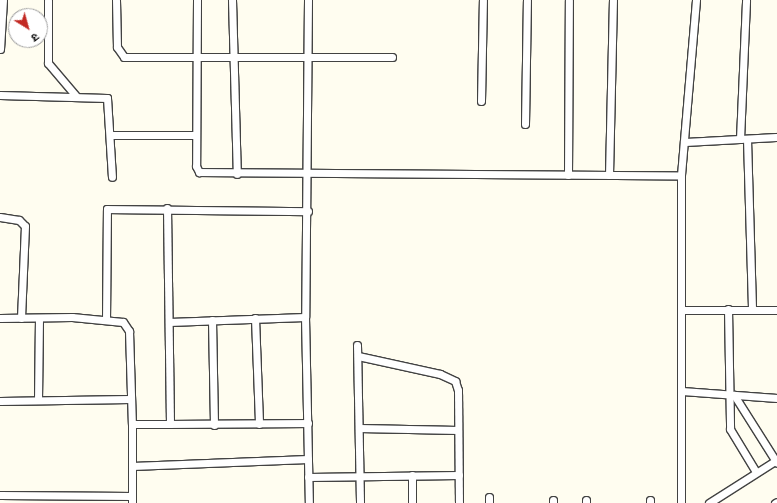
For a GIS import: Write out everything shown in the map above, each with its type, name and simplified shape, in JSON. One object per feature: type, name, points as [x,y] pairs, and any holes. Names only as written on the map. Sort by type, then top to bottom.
[{"type":"street","points":[[0,49],[3,0]]},
{"type":"street","points":[[48,0],[48,63],[76,96]]},
{"type":"street","points":[[116,0],[119,53],[134,58],[308,55],[392,57]]},
{"type":"street","points":[[197,0],[198,57],[196,135],[199,172],[237,174],[681,175]]},
{"type":"street","points":[[232,0],[235,57],[237,174]]},
{"type":"street","points":[[308,0],[309,174],[305,317],[309,503]]},
{"type":"street","points":[[481,101],[483,0]]},
{"type":"street","points":[[525,124],[526,0]]},
{"type":"street","points":[[568,175],[569,0]]},
{"type":"street","points":[[609,175],[613,0]]},
{"type":"street","points":[[681,503],[681,175],[696,0]]},
{"type":"street","points":[[746,0],[743,139],[752,310]]},
{"type":"street","points":[[0,96],[76,96],[107,98],[112,177]]},
{"type":"street","points":[[110,135],[196,135]]},
{"type":"street","points":[[684,142],[777,137]]},
{"type":"street","points":[[106,320],[105,212],[111,207],[308,211]]},
{"type":"street","points":[[167,208],[170,424]]},
{"type":"street","points":[[0,217],[19,220],[25,226],[21,318]]},
{"type":"street","points":[[728,309],[733,439],[756,472]]},
{"type":"street","points":[[681,310],[777,310]]},
{"type":"street","points":[[169,322],[305,317]]},
{"type":"street","points":[[0,318],[106,320],[128,325],[132,424],[132,500],[0,495]]},
{"type":"street","points":[[38,400],[39,318]]},
{"type":"street","points":[[255,318],[259,424]]},
{"type":"street","points":[[212,320],[214,425]]},
{"type":"street","points":[[357,345],[360,503]]},
{"type":"street","points":[[358,356],[451,377],[458,390],[460,503]]},
{"type":"street","points":[[682,391],[777,398]]},
{"type":"street","points":[[709,503],[756,472],[776,462],[731,394]]},
{"type":"street","points":[[0,401],[130,399]]},
{"type":"street","points":[[132,424],[214,425],[308,423]]},
{"type":"street","points":[[359,428],[458,430]]},
{"type":"street","points":[[132,466],[308,459]]},
{"type":"street","points":[[308,477],[459,475]]},
{"type":"street","points":[[412,476],[412,503]]}]
